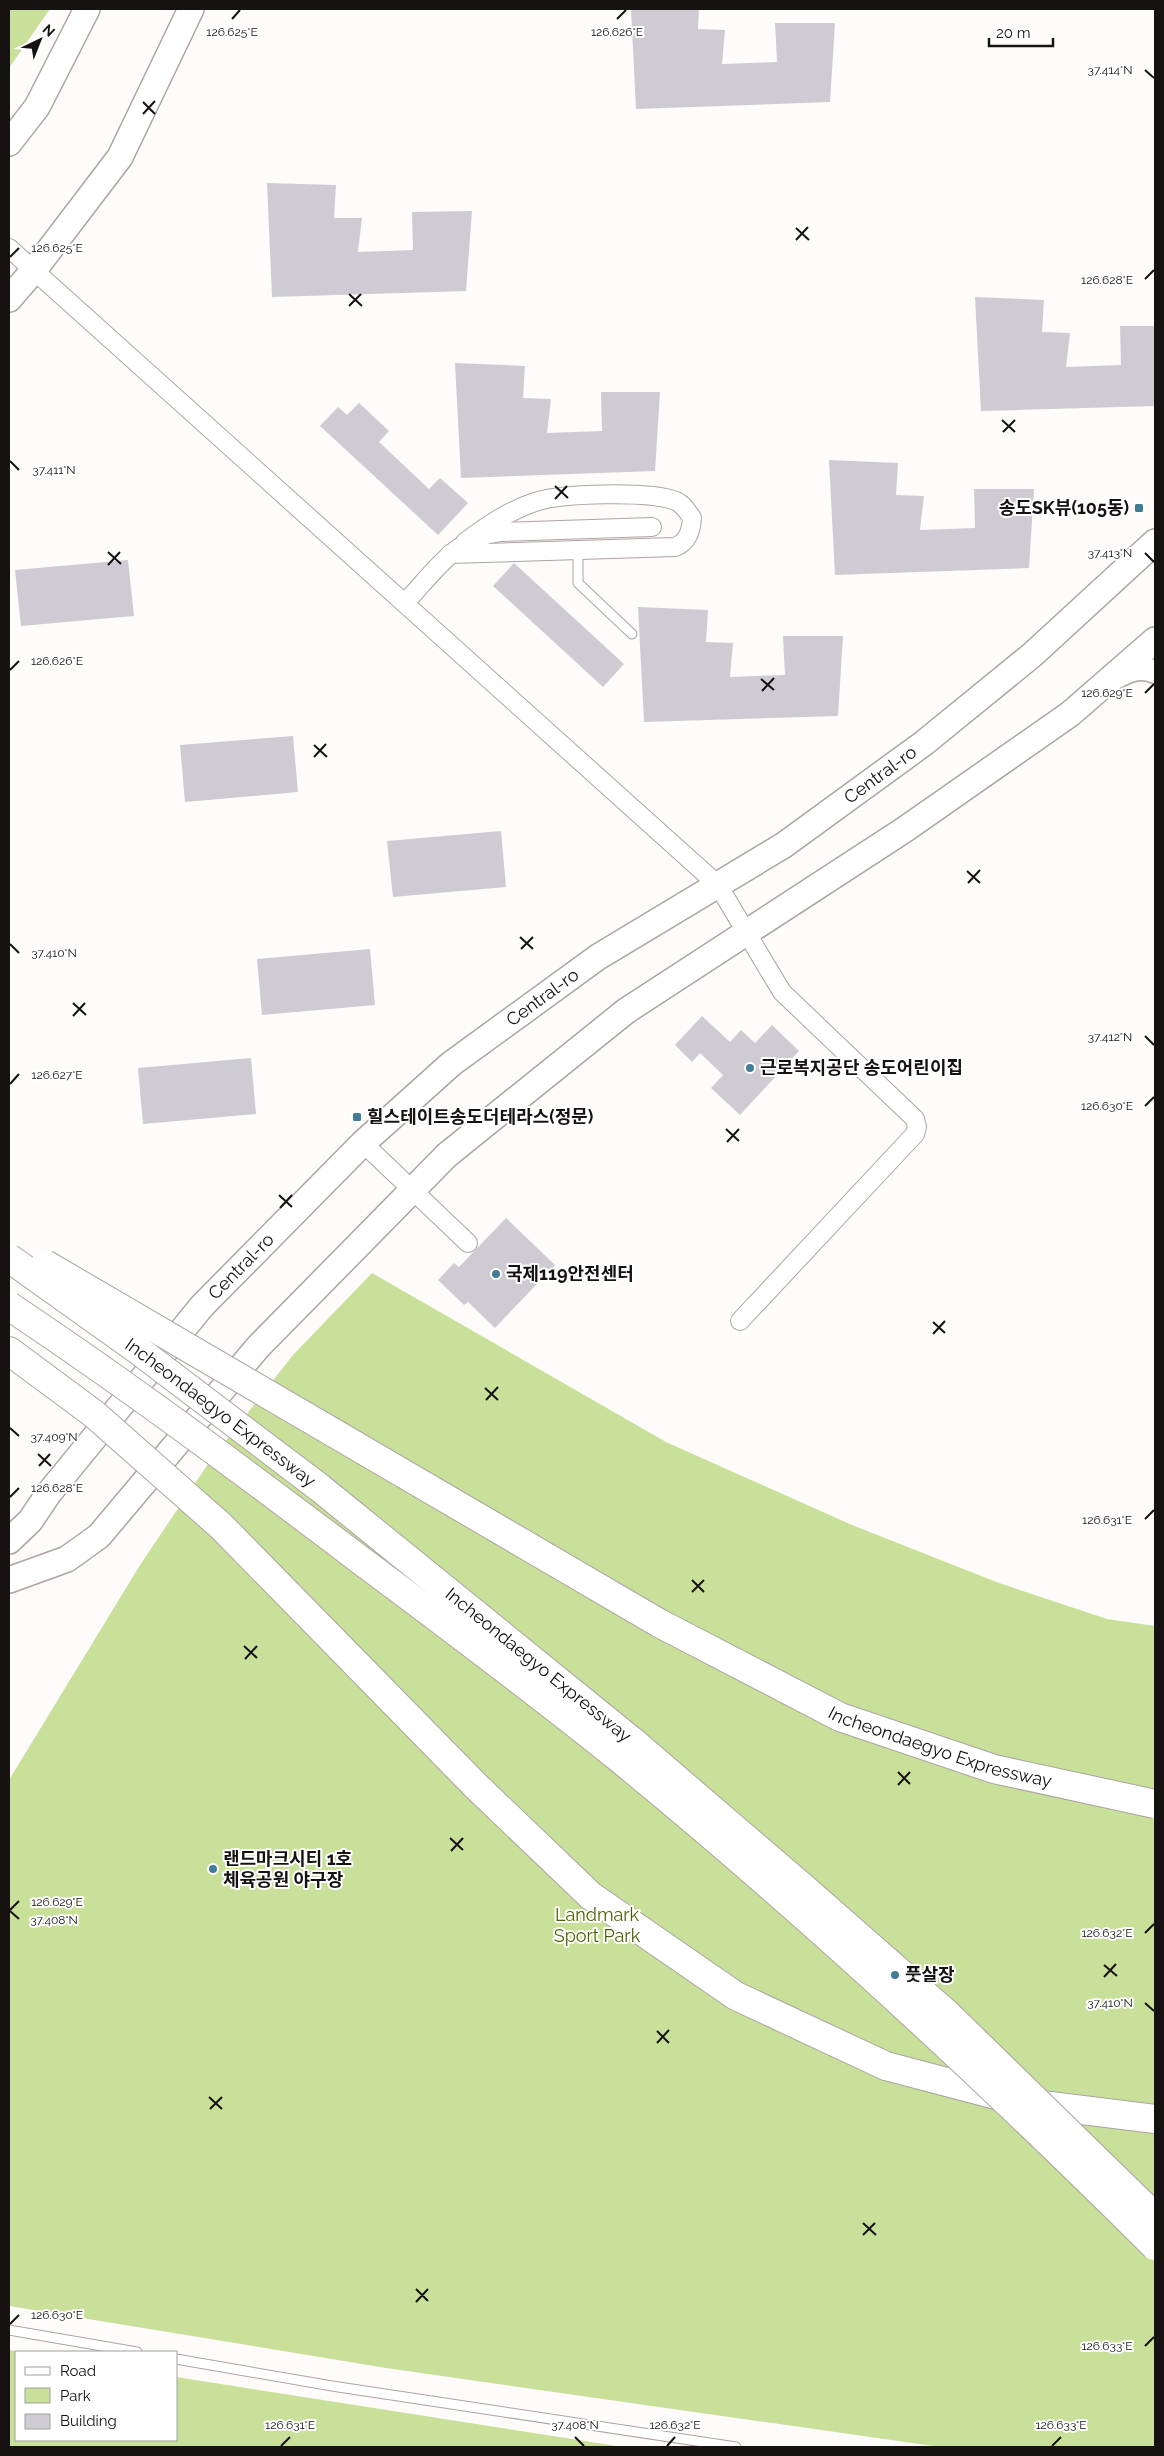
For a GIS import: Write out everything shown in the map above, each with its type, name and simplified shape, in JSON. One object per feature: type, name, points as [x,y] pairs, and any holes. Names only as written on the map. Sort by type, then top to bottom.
[{"type":"highway","name":"Incheondaegyo Expressway","points":[[9,1243],[659,1623],[840,1717],[994,1769],[1155,1804]]},
{"type":"highway","name":"Incheondaegyo Expressway","points":[[9,1258],[138,1350],[320,1488],[632,1742],[946,2013],[1155,2217]]},
{"type":"highway","name":"Incheondaegyo Expressway","points":[[9,1306],[84,1356],[299,1514],[618,1758],[788,1901],[924,2024],[1079,2170],[1155,2246]]},
{"type":"highway","points":[[9,1351],[94,1414],[222,1527],[476,1787],[591,1896],[736,1996],[886,2066],[1026,2103],[1155,2119]]},
{"type":"main road","points":[[9,143],[37,107],[86,9]]},
{"type":"main road","points":[[9,299],[34,270],[120,158],[191,9]]},
{"type":"main road","name":"Central-ro","points":[[9,1541],[30,1521],[49,1493],[202,1306],[363,1143],[451,1064],[598,957],[784,845],[924,743],[1032,655],[1155,542]]},
{"type":"main road","points":[[9,1580],[67,1559],[99,1536],[258,1347],[447,1155],[626,1011],[904,830],[1070,714],[1155,640]]},
{"type":"street","points":[[9,248],[718,884],[782,992],[915,1119],[917,1127],[909,1141],[740,1321]]},
{"type":"street","points":[[406,603],[450,554],[465,542],[501,515],[536,501],[588,495],[634,494],[668,499],[680,504],[692,518],[689,535],[675,547],[450,554]]},
{"type":"street","points":[[465,542],[481,535],[500,532],[652,527]]},
{"type":"street","points":[[1106,682],[1134,669],[1146,668],[1155,672]]},
{"type":"street","points":[[363,1143],[468,1243]]},
{"type":"lane","points":[[578,550],[578,583],[632,634]]},
{"type":"lane","points":[[9,2330],[131,2351]]},
{"type":"lane","points":[[178,2359],[332,2386],[736,2447]]},
{"type":"green space","points":[[9,9],[50,9],[9,68]]},
{"type":"green space","name":"Landmark Sport Park","points":[[372,1273],[666,1442],[852,1525],[999,1583],[1107,1619],[1155,1626],[1155,2447],[940,2447],[386,2368],[9,2306],[9,1780],[140,1565],[210,1461],[293,1355]]},
{"type":"green space","points":[[9,2350],[15,2351],[15,2441],[178,2441],[178,2377],[623,2447],[9,2447]]},
{"type":"building","points":[[631,9],[699,9],[698,29],[725,30],[722,64],[777,62],[775,23],[835,23],[830,102],[636,109]]},
{"type":"building","points":[[267,183],[336,185],[334,218],[362,218],[358,252],[413,250],[412,212],[472,211],[466,291],[272,297]]},
{"type":"building","points":[[975,297],[1044,300],[1042,332],[1070,333],[1066,367],[1121,365],[1120,326],[1155,326],[1155,406],[981,411]]},
{"type":"building","points":[[455,363],[525,366],[523,398],[551,399],[547,433],[602,431],[601,392],[660,392],[655,471],[461,478]]},
{"type":"building","points":[[359,403],[389,431],[379,442],[429,489],[440,478],[468,503],[438,535],[320,426],[338,407],[347,415]]},
{"type":"building","points":[[829,460],[898,463],[896,495],[924,496],[920,530],[975,528],[974,489],[1034,489],[1029,568],[835,575]]},
{"type":"building","points":[[128,560],[134,616],[21,626],[15,570]]},
{"type":"building","points":[[514,563],[624,664],[603,687],[493,586]]},
{"type":"building","points":[[638,607],[708,610],[706,642],[733,643],[730,677],[785,675],[783,636],[843,636],[838,716],[644,722]]},
{"type":"building","points":[[293,736],[298,792],[185,802],[180,745]]},
{"type":"building","points":[[501,831],[506,887],[393,897],[387,841]]},
{"type":"building","points":[[370,949],[375,1005],[262,1015],[257,959]]},
{"type":"building","name":"근로복지공단 송도어린이집","points":[[702,1016],[730,1042],[741,1030],[755,1043],[772,1025],[799,1051],[740,1115],[711,1088],[723,1075],[700,1053],[692,1062],[675,1045]]},
{"type":"building","points":[[251,1058],[256,1114],[143,1124],[138,1068]]},
{"type":"building","name":"국제119안전센터","points":[[506,1218],[555,1265],[495,1328],[468,1302],[464,1305],[438,1280],[454,1263],[459,1267]]},
{"type":"place","name":"송도SK뷰(105동)","points":[[1139,508]]},
{"type":"place","name":"근로복지공단 송도어린이집","points":[[750,1068]]},
{"type":"place","name":"힐스테이트송도더테라스(정문)","points":[[357,1117]]},
{"type":"place","name":"국제119안전센터","points":[[496,1274]]},
{"type":"place","name":"랜드마크시티 1호 체육공원 야구장","points":[[213,1869]]},
{"type":"place","name":"풋살장","points":[[895,1975]]}]
